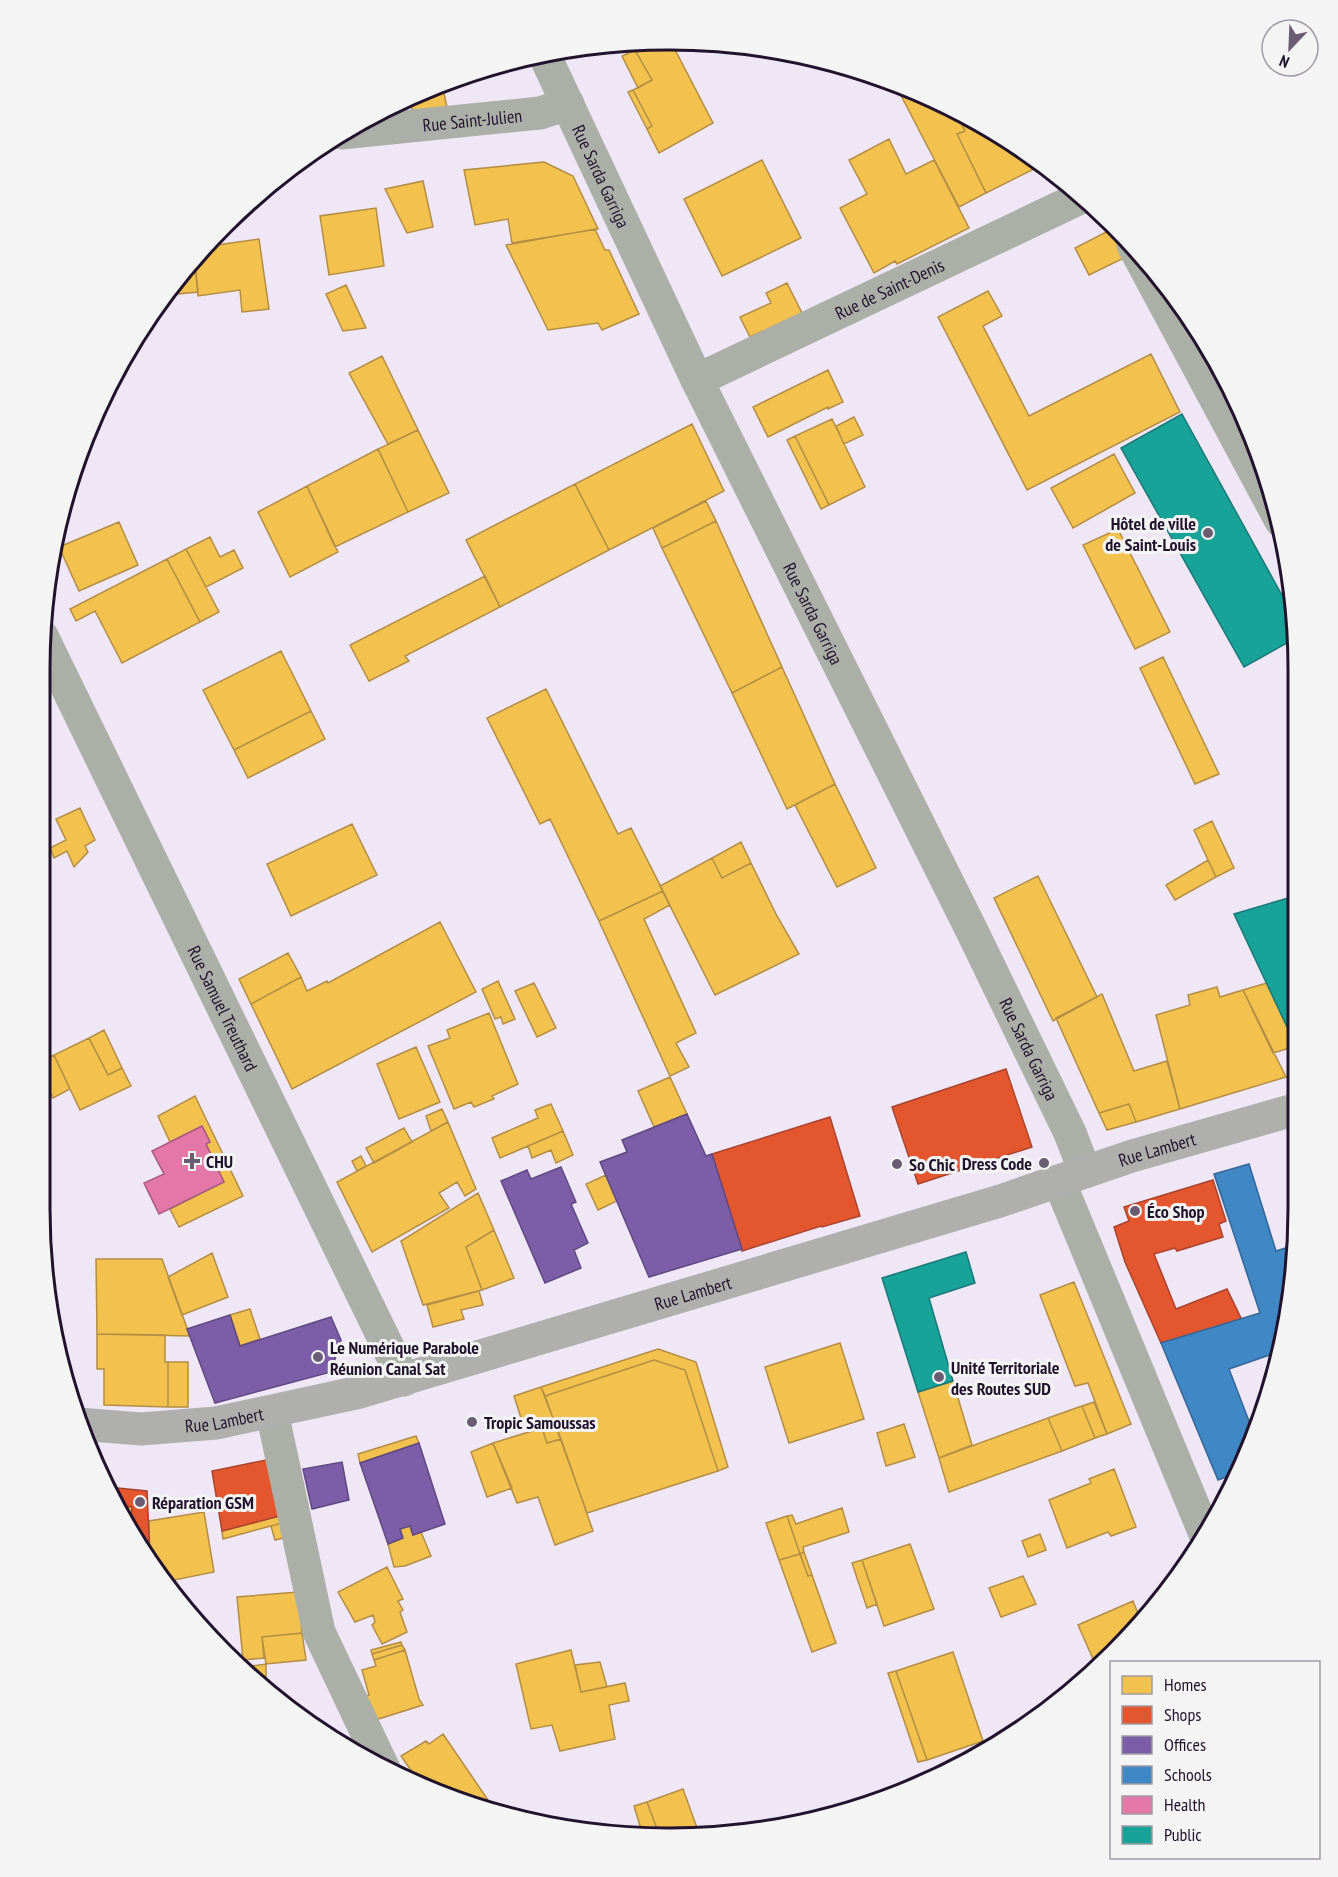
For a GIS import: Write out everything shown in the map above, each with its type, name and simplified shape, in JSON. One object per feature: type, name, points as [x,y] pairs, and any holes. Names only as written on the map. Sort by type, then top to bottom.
[{"type":"main road","name":"Rue Lambert","points":[[89,1425],[141,1429],[216,1423],[404,1380],[1000,1201],[1132,1156],[1288,1112]]},
{"type":"street","name":"Rue Sarda Garriga","points":[[547,61],[697,380],[1070,1133],[1072,1176],[1202,1525]]},
{"type":"street","name":"Rue Saint-Julien","points":[[361,131],[540,113],[568,104]]},
{"type":"street","name":"Rue de Saint-Denis","points":[[697,380],[1073,200]]},
{"type":"street","points":[[1155,285],[1259,479]]},
{"type":"street","name":"Rue Samuel Treuthard","points":[[50,653],[404,1380]]},
{"type":"street","points":[[272,1412],[319,1632],[377,1755]]},
{"type":"building: Homes","points":[[675,50],[713,123],[659,153],[647,129],[652,126],[633,90],[652,80],[635,51]]},
{"type":"building: Homes","points":[[635,51],[652,80],[638,88],[622,56]]},
{"type":"building: Homes","points":[[633,90],[652,126],[647,129],[628,92]]},
{"type":"building: Homes","points":[[444,92],[447,107],[413,114],[411,106]]},
{"type":"building: Homes","points":[[901,95],[961,122],[965,131],[957,134],[986,193],[959,207]]},
{"type":"building: Homes","points":[[961,122],[1034,169],[986,193],[957,134],[965,131]]},
{"type":"building: Homes","points":[[889,139],[906,174],[934,160],[969,228],[897,264],[895,261],[874,273],[840,208],[867,194],[849,160]]},
{"type":"building: Homes","points":[[762,160],[801,238],[722,276],[684,199]]},
{"type":"building: Homes","points":[[544,162],[573,176],[598,229],[512,243],[508,219],[475,225],[464,170]]},
{"type":"building: Homes","points":[[423,181],[433,227],[407,233],[385,189]]},
{"type":"building: Homes","points":[[376,208],[384,266],[329,275],[320,216]]},
{"type":"building: Homes","points":[[595,229],[605,250],[609,250],[639,314],[602,330],[598,323],[548,330],[506,245]]},
{"type":"building: Homes","points":[[1107,231],[1115,239],[1124,258],[1089,275],[1075,248]]},
{"type":"building: Homes","points":[[259,239],[269,309],[242,312],[240,290],[198,296],[195,270],[218,245]]},
{"type":"building: Homes","points":[[196,270],[198,292],[177,294]]},
{"type":"building: Homes","points":[[787,283],[802,313],[750,337],[740,317],[771,303],[766,293]]},
{"type":"building: Homes","points":[[346,285],[366,328],[343,331],[326,294]]},
{"type":"building: Homes","points":[[988,291],[1002,316],[983,326],[1029,416],[1151,354],[1180,412],[1027,490],[938,317]]},
{"type":"building: Homes","points":[[382,356],[418,430],[388,444],[349,373]]},
{"type":"building: Homes","points":[[828,370],[843,402],[828,409],[828,407],[768,437],[753,407]]},
{"type":"building: Homes","points":[[854,417],[863,435],[844,444],[836,426]]},
{"type":"building: Homes","points":[[832,419],[865,487],[829,505],[795,436]]},
{"type":"building: Homes","points":[[692,424],[724,491],[609,550],[575,484]]},
{"type":"building: Homes","points":[[418,430],[449,493],[408,512],[378,449]]},
{"type":"building: Homes","points":[[795,436],[829,505],[821,509],[787,440]]},
{"type":"building: Homes","points":[[378,449],[408,512],[335,547],[307,486]]},
{"type":"building: Homes","points":[[1114,454],[1135,493],[1073,528],[1051,488]]},
{"type":"building: Homes","points":[[575,484],[609,550],[500,607],[466,540]]},
{"type":"building: Homes","points":[[307,486],[338,552],[290,577],[258,512]]},
{"type":"building: Homes","points":[[706,501],[716,521],[662,548],[653,528]]},
{"type":"building: Homes","points":[[716,521],[782,667],[732,693],[662,548]]},
{"type":"building: Homes","points":[[119,522],[138,565],[79,591],[61,551],[62,546]]},
{"type":"building: Homes","points":[[1118,529],[1170,632],[1135,649],[1083,545]]},
{"type":"building: Homes","points":[[210,537],[220,557],[234,550],[243,568],[206,587],[186,549]]},
{"type":"building: Homes","points":[[186,549],[219,612],[200,622],[167,559]]},
{"type":"building: Homes","points":[[167,559],[200,622],[122,663],[95,611],[76,621],[70,609]]},
{"type":"building: Homes","points":[[485,576],[500,607],[405,656],[409,661],[369,681],[350,645]]},
{"type":"building: Homes","points":[[281,651],[311,711],[234,750],[203,690]]},
{"type":"building: Homes","points":[[1163,657],[1219,774],[1195,784],[1140,668]]},
{"type":"building: Homes","points":[[782,667],[835,784],[787,809],[732,693]]},
{"type":"building: Homes","points":[[546,689],[618,834],[631,828],[663,891],[599,921],[550,819],[540,824],[487,718]]},
{"type":"building: Homes","points":[[311,711],[325,739],[248,778],[234,750]]},
{"type":"building: Homes","points":[[835,784],[876,868],[837,887],[795,805]]},
{"type":"building: Homes","points":[[80,808],[95,840],[85,846],[88,852],[74,867],[67,851],[54,858],[50,848],[66,840],[56,819]]},
{"type":"building: Homes","points":[[1212,821],[1234,868],[1216,877],[1194,830]]},
{"type":"building: Homes","points":[[352,824],[377,875],[291,916],[267,864]]},
{"type":"building: Homes","points":[[741,842],[751,863],[722,878],[712,858]]},
{"type":"building: Homes","points":[[712,858],[722,878],[751,863],[799,954],[715,995],[660,886]]},
{"type":"building: Homes","points":[[1208,860],[1216,877],[1175,900],[1166,885]]},
{"type":"building: Homes","points":[[1038,876],[1097,997],[1053,1021],[994,898]]},
{"type":"building: Homes","points":[[663,891],[670,905],[644,919],[696,1033],[676,1043],[689,1067],[670,1076],[599,921]]},
{"type":"building: Homes","points":[[440,922],[476,992],[292,1089],[251,1004],[301,977],[307,991],[327,981],[328,983]]},
{"type":"building: Homes","points":[[288,953],[301,977],[251,1004],[239,979]]},
{"type":"building: Homes","points":[[498,981],[515,1019],[503,1024],[501,1017],[495,1019],[482,989]]},
{"type":"building: Homes","points":[[534,983],[556,1028],[537,1037],[515,991]]},
{"type":"building: Homes","points":[[1267,983],[1288,1029],[1288,1048],[1273,1053],[1243,990]]},
{"type":"building: Homes","points":[[1217,987],[1220,997],[1243,990],[1286,1077],[1180,1109],[1156,1015],[1190,1005],[1188,995]]},
{"type":"building: Homes","points":[[1102,994],[1134,1071],[1167,1061],[1180,1109],[1136,1122],[1129,1104],[1099,1113],[1056,1018]]},
{"type":"building: Homes","points":[[489,1013],[518,1084],[492,1096],[494,1099],[474,1107],[471,1102],[454,1109],[428,1046],[450,1038],[447,1030]]},
{"type":"building: Homes","points":[[104,1030],[122,1068],[108,1075],[89,1038]]},
{"type":"building: Homes","points":[[89,1038],[108,1075],[122,1068],[131,1086],[80,1110],[54,1055]]},
{"type":"building: Homes","points":[[416,1047],[440,1102],[399,1119],[377,1064]]},
{"type":"building: Homes","points":[[54,1055],[70,1089],[53,1098],[50,1092],[50,1057]]},
{"type":"building: Homes","points":[[670,1077],[687,1114],[654,1127],[638,1091]]},
{"type":"building: Homes","points":[[195,1096],[243,1196],[179,1227],[170,1209],[224,1182],[206,1144],[210,1142],[202,1126],[170,1142],[158,1116]]},
{"type":"building: Homes","points":[[551,1104],[563,1131],[500,1158],[492,1138],[538,1118],[535,1110]]},
{"type":"building: Homes","points":[[1129,1104],[1136,1122],[1107,1130],[1099,1113]]},
{"type":"building: Homes","points":[[442,1109],[448,1122],[431,1131],[426,1116]]},
{"type":"building: Homes","points":[[448,1122],[476,1189],[465,1196],[457,1182],[439,1193],[449,1208],[372,1252],[337,1182]]},
{"type":"building: Homes","points":[[404,1128],[412,1142],[374,1163],[366,1148]]},
{"type":"building: Homes","points":[[563,1131],[573,1155],[556,1163],[551,1150],[532,1158],[528,1146]]},
{"type":"building: Homes","points":[[361,1156],[366,1166],[357,1171],[352,1161]]},
{"type":"building: Homes","points":[[606,1175],[617,1201],[598,1210],[586,1184]]},
{"type":"building: Homes","points":[[478,1193],[494,1230],[466,1247],[482,1290],[423,1305],[401,1241]]},
{"type":"building: Homes","points":[[494,1230],[514,1278],[482,1290],[466,1247]]},
{"type":"building: Homes","points":[[212,1253],[228,1297],[182,1315],[168,1277]]},
{"type":"building: Homes","points":[[96,1259],[162,1259],[190,1336],[97,1334]]},
{"type":"building: Homes","points":[[1074,1282],[1131,1424],[1107,1434],[1088,1383],[1075,1386],[1040,1295]]},
{"type":"building: Homes","points":[[479,1291],[483,1305],[461,1310],[464,1319],[433,1327],[427,1305]]},
{"type":"building: Homes","points":[[250,1309],[260,1339],[240,1346],[230,1315]]},
{"type":"building: Homes","points":[[97,1334],[165,1335],[165,1362],[168,1362],[168,1407],[104,1405],[104,1369],[97,1369]]},
{"type":"building: Homes","points":[[840,1343],[864,1419],[789,1443],[765,1367]]},
{"type":"building: Homes","points":[[658,1349],[696,1362],[728,1467],[718,1471],[685,1370],[654,1360],[545,1396],[541,1387]]},
{"type":"building: Homes","points":[[654,1360],[685,1370],[718,1471],[587,1513],[545,1396]]},
{"type":"building: Homes","points":[[168,1362],[188,1362],[188,1407],[168,1407]]},
{"type":"building: Homes","points":[[953,1381],[972,1445],[939,1458],[918,1392]]},
{"type":"building: Homes","points":[[541,1387],[561,1439],[547,1443],[540,1422],[533,1424],[530,1419],[522,1421],[514,1396]]},
{"type":"building: Homes","points":[[1094,1402],[1107,1434],[1095,1438],[1082,1406]]},
{"type":"building: Homes","points":[[1082,1406],[1095,1438],[1062,1451],[1048,1418]]},
{"type":"building: Homes","points":[[1048,1418],[1062,1451],[949,1492],[939,1458]]},
{"type":"building: Homes","points":[[904,1424],[915,1457],[886,1466],[877,1433]]},
{"type":"building: Homes","points":[[542,1428],[547,1443],[561,1439],[593,1531],[555,1545],[538,1497],[517,1503],[493,1443]]},
{"type":"building: Homes","points":[[416,1436],[419,1443],[360,1463],[358,1454]]},
{"type":"building: Homes","points":[[493,1443],[512,1488],[487,1497],[471,1452]]},
{"type":"building: Homes","points":[[1114,1469],[1136,1527],[1111,1536],[1108,1532],[1067,1548],[1049,1500],[1091,1483],[1089,1479]]},
{"type":"building: Homes","points":[[126,1506],[132,1507],[131,1516]]},
{"type":"building: Homes","points":[[842,1508],[849,1532],[803,1547],[804,1552],[800,1554],[787,1516],[792,1515],[796,1524]]},
{"type":"building: Homes","points":[[204,1512],[214,1572],[174,1580],[150,1545],[149,1521]]},
{"type":"building: Homes","points":[[291,1513],[293,1520],[223,1539],[222,1531]]},
{"type":"building: Homes","points":[[787,1516],[800,1554],[779,1560],[766,1523]]},
{"type":"building: Homes","points":[[293,1520],[296,1535],[275,1540],[271,1526]]},
{"type":"building: Homes","points":[[410,1526],[413,1535],[421,1532],[431,1556],[405,1566],[394,1567],[388,1544],[403,1538],[400,1529]]},
{"type":"building: Homes","points":[[1040,1534],[1046,1550],[1028,1557],[1022,1541]]},
{"type":"building: Homes","points":[[910,1544],[934,1609],[884,1626],[862,1560]]},
{"type":"building: Homes","points":[[804,1552],[812,1575],[808,1576],[800,1554]]},
{"type":"building: Homes","points":[[800,1554],[808,1576],[812,1575],[836,1643],[812,1652],[779,1560]]},
{"type":"building: Homes","points":[[862,1560],[877,1604],[867,1608],[852,1563]]},
{"type":"building: Homes","points":[[387,1567],[403,1599],[398,1601],[403,1610],[400,1612],[407,1632],[382,1644],[372,1625],[375,1622],[373,1615],[355,1622],[338,1592]]},
{"type":"building: Homes","points":[[1023,1576],[1036,1604],[1001,1617],[989,1588]]},
{"type":"building: Homes","points":[[298,1592],[302,1633],[262,1637],[264,1658],[246,1660],[243,1657],[237,1597]]},
{"type":"building: Homes","points":[[1133,1601],[1138,1613],[1093,1659],[1078,1625]]},
{"type":"building: Homes","points":[[302,1633],[306,1660],[266,1664],[262,1637]]},
{"type":"building: Homes","points":[[401,1642],[402,1645],[372,1654],[371,1650]]},
{"type":"building: Homes","points":[[402,1645],[405,1650],[374,1660],[372,1654]]},
{"type":"building: Homes","points":[[405,1650],[419,1699],[423,1705],[372,1721],[363,1697],[369,1695],[362,1670],[376,1666],[374,1660]]},
{"type":"building: Homes","points":[[571,1650],[581,1692],[625,1683],[629,1701],[609,1705],[615,1739],[560,1751],[552,1725],[531,1729],[516,1664]]},
{"type":"building: Homes","points":[[953,1652],[983,1741],[927,1760],[896,1671]]},
{"type":"building: Homes","points":[[600,1662],[607,1687],[581,1692],[575,1665]]},
{"type":"building: Homes","points":[[266,1664],[266,1677],[261,1674],[252,1666]]},
{"type":"building: Homes","points":[[896,1671],[927,1760],[918,1762],[888,1673]]},
{"type":"building: Homes","points":[[443,1734],[488,1800],[411,1771],[401,1756],[426,1741],[429,1744]]},
{"type":"building: Homes","points":[[683,1789],[697,1827],[656,1827],[647,1802]]},
{"type":"building: Homes","points":[[647,1802],[656,1827],[640,1827],[634,1806]]},
{"type":"building: Shops","points":[[1006,1069],[1032,1147],[918,1184],[892,1107]]},
{"type":"building: Shops","points":[[830,1117],[860,1216],[742,1251],[712,1154]]},
{"type":"building: Shops","points":[[1213,1180],[1226,1221],[1219,1224],[1223,1237],[1177,1251],[1175,1248],[1154,1254],[1176,1309],[1227,1289],[1242,1320],[1161,1343],[1125,1262],[1114,1227],[1129,1221],[1124,1207]]},
{"type":"building: Shops","points":[[276,1458],[291,1513],[222,1531],[212,1471]]},
{"type":"building: Shops","points":[[116,1488],[147,1491],[149,1545],[131,1516],[132,1507],[126,1506]]},
{"type":"building: Offices","points":[[687,1114],[706,1156],[712,1154],[742,1249],[649,1277],[600,1162],[627,1152],[622,1140]]},
{"type":"building: Offices","points":[[561,1167],[576,1202],[571,1204],[588,1243],[574,1250],[581,1268],[545,1283],[501,1181],[527,1170],[531,1179]]},
{"type":"building: Offices","points":[[230,1315],[240,1346],[331,1317],[341,1340],[331,1372],[215,1403],[187,1329]]},
{"type":"building: Offices","points":[[419,1443],[445,1524],[413,1535],[410,1526],[400,1529],[403,1538],[388,1544],[360,1463]]},
{"type":"building: Offices","points":[[342,1462],[349,1500],[312,1509],[303,1469]]},
{"type":"building: Schools","points":[[1249,1164],[1276,1251],[1287,1247],[1277,1329],[1270,1355],[1229,1369],[1250,1423],[1227,1477],[1218,1480],[1161,1343],[1260,1313],[1214,1174]]},
{"type":"building: Health","points":[[202,1126],[210,1142],[206,1144],[224,1182],[159,1214],[144,1183],[164,1174],[152,1151]]},
{"type":"building: Public","name":"Hôtel de ville de Saint-Louis","points":[[1182,414],[1284,599],[1287,643],[1244,667],[1121,448]]},
{"type":"building: Public","points":[[1288,898],[1288,1029],[1234,914]]},
{"type":"building: Public","points":[[966,1252],[975,1283],[929,1298],[953,1381],[918,1392],[882,1278]]},
{"type":"place","name":"Hôtel de ville de Saint-Louis","points":[[1208,533]]},
{"type":"place","name":"CHU","points":[[192,1161]]},
{"type":"place","name":"Dress Code","points":[[1044,1163]]},
{"type":"place","name":"So Chic","points":[[897,1164]]},
{"type":"place","name":"Éco Shop","points":[[1135,1211]]},
{"type":"place","name":"Le Numérique Parabole Réunion Canal Sat","points":[[318,1357]]},
{"type":"place","name":"Unité Territoriale des Routes SUD","points":[[939,1377]]},
{"type":"place","name":"Tropic Samoussas","points":[[472,1422]]},
{"type":"place","name":"Réparation GSM","points":[[140,1502]]}]
